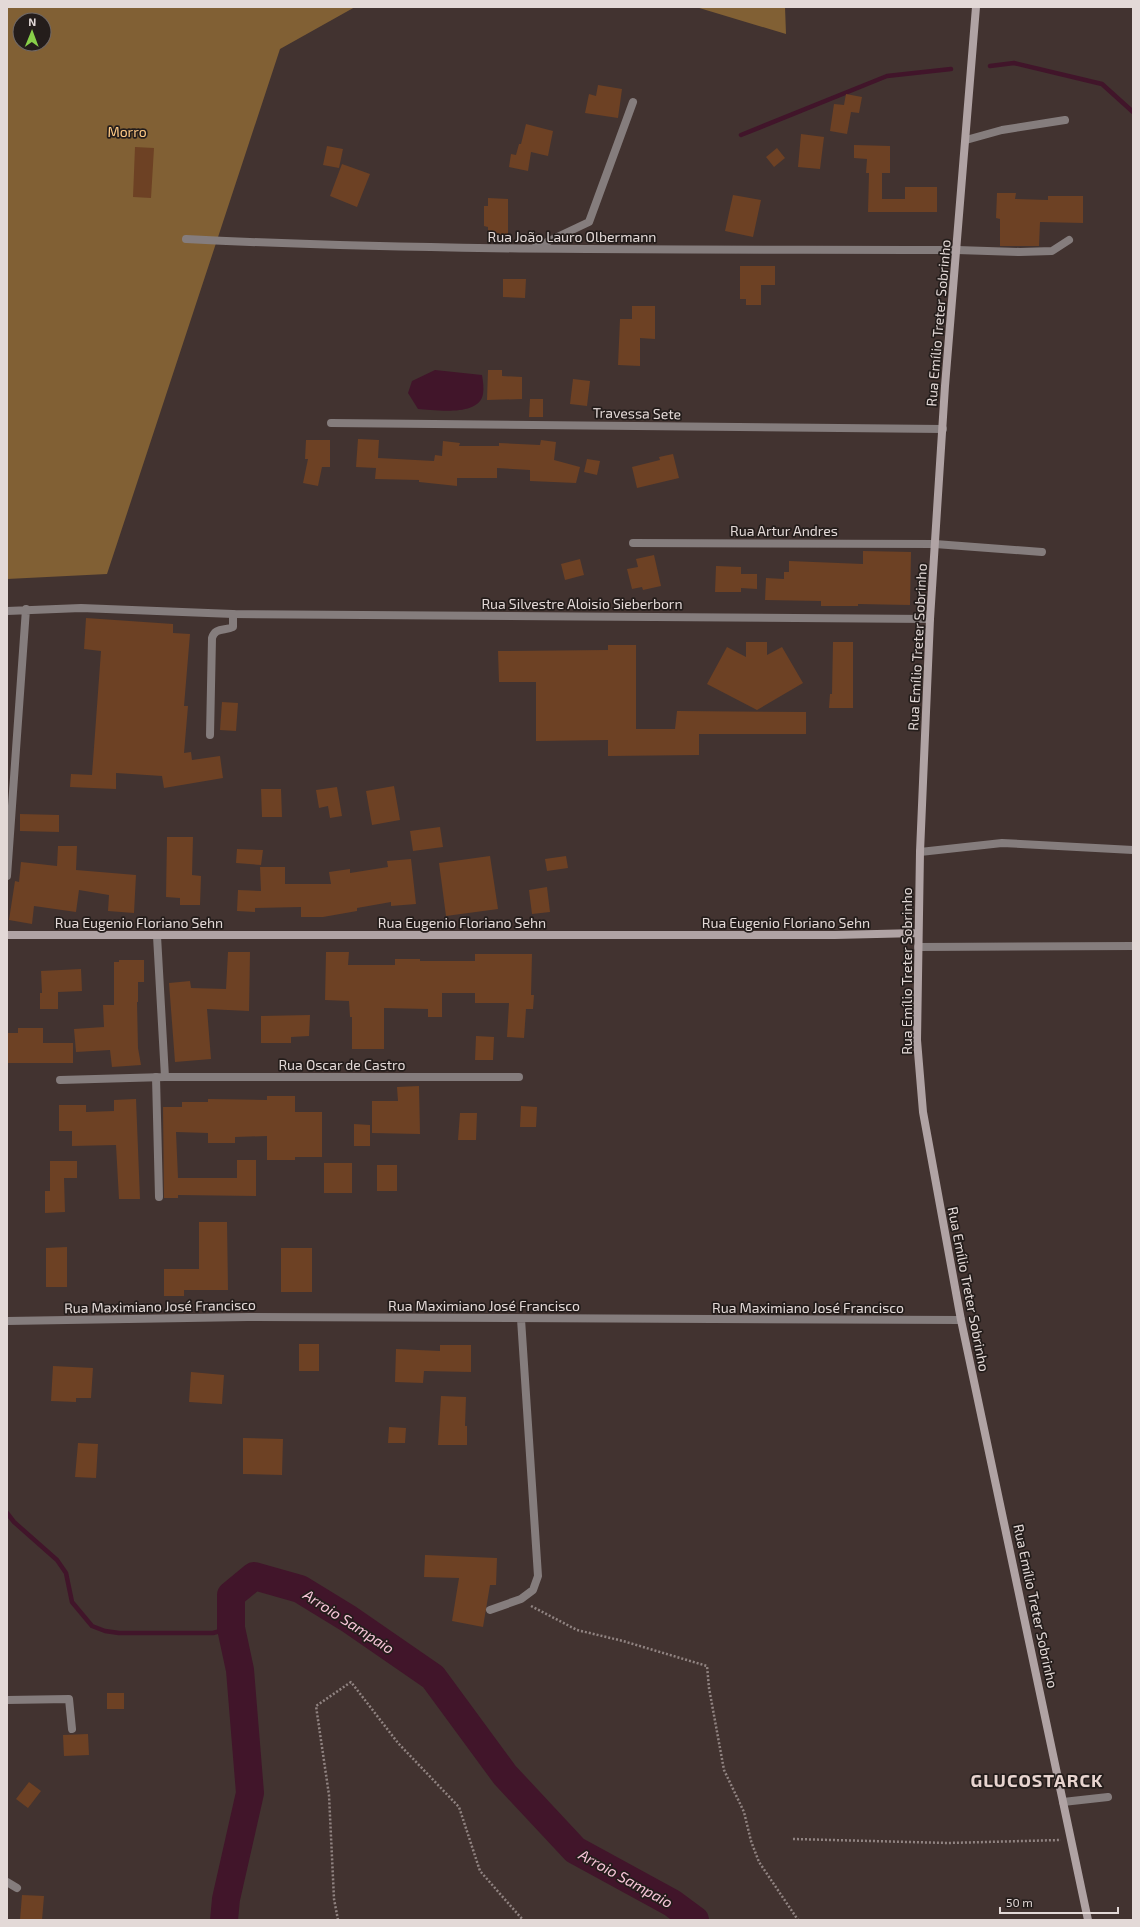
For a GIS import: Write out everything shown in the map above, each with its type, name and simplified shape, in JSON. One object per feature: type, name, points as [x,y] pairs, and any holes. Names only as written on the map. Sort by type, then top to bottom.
[{"type":"main road","name":"Rua Emílio Treter Sobrinho","points":[[976,7],[945,386],[930,619],[920,852],[917,1040],[922,1112],[961,1320],[1088,1920]]},
{"type":"main road","name":"Rua Eugenio Floriano Sehn","points":[[7,935],[835,935],[918,933]]},
{"type":"street","points":[[532,249],[589,222],[633,102]]},
{"type":"street","points":[[966,140],[1002,130],[1065,120]]},
{"type":"street","name":"Rua João Lauro Olbermann","points":[[186,239],[315,246],[532,249],[957,250],[1020,252],[1052,251],[1069,240]]},
{"type":"street","name":"Travessa Sete","points":[[331,423],[943,428]]},
{"type":"street","name":"Rua Artur Andres","points":[[633,543],[935,544],[1042,552]]},
{"type":"street","name":"Rua Silvestre Aloisio Sieberborn","points":[[7,611],[81,608],[233,614],[930,619]]},
{"type":"street","points":[[7,876],[11,761],[26,610]]},
{"type":"street","points":[[210,735],[212,638],[214,633],[217,631],[233,627],[233,614]]},
{"type":"street","points":[[920,852],[1002,843],[1133,850]]},
{"type":"street","points":[[157,936],[166,1076]]},
{"type":"street","points":[[918,947],[1133,946]]},
{"type":"street","name":"Rua Oscar de Castro","points":[[60,1080],[166,1076],[519,1077]]},
{"type":"street","points":[[156,1077],[159,1197]]},
{"type":"street","name":"Rua Maximiano José Francisco","points":[[7,1321],[248,1318],[961,1320]]},
{"type":"street","points":[[490,1610],[521,1599],[533,1590],[538,1576],[521,1319]]},
{"type":"street","points":[[7,1700],[69,1699],[72,1729]]},
{"type":"street","points":[[1063,1802],[1108,1797]]},
{"type":"street","points":[[7,1882],[18,1888]]},
{"type":"path","points":[[521,1599],[538,1610],[578,1630],[623,1641],[707,1666],[709,1688],[724,1770],[744,1812],[751,1840],[759,1862],[798,1920]]},
{"type":"path","points":[[338,1920],[334,1898],[329,1795],[316,1706],[351,1682],[398,1743],[459,1807],[480,1871],[523,1920]]},
{"type":"path","points":[[793,1839],[948,1843],[1072,1840]]},
{"type":"green space","name":"Morro","points":[[7,7],[355,7],[280,49],[107,574],[7,579]]},
{"type":"green space","points":[[696,7],[785,7],[786,34]]},
{"type":"shaded area","points":[[435,370],[482,375],[483,394],[480,401],[474,406],[465,409],[445,411],[418,409],[408,393],[412,381]]},
{"type":"building","points":[[598,85],[622,89],[618,118],[585,113],[589,94],[596,96]]},
{"type":"building","points":[[846,94],[862,97],[859,113],[851,112],[847,134],[830,131],[834,104],[844,105]]},
{"type":"building","points":[[526,124],[553,131],[548,156],[531,152],[528,171],[509,167],[511,154],[516,155],[519,144],[521,144]]},
{"type":"building","points":[[801,134],[824,137],[820,169],[798,167]]},
{"type":"building","points":[[854,145],[890,146],[890,173],[882,173],[882,199],[905,199],[905,187],[937,187],[937,212],[868,212],[869,173],[866,173],[867,159],[854,158]]},
{"type":"building","points":[[327,146],[343,149],[339,168],[323,165]]},
{"type":"building","points":[[135,147],[154,148],[151,198],[133,197]]},
{"type":"building","points":[[777,148],[785,158],[774,167],[766,157]]},
{"type":"building","points":[[342,164],[370,174],[357,207],[330,196]]},
{"type":"building","points":[[997,193],[1016,193],[1015,199],[1048,200],[1048,196],[1083,196],[1083,223],[1040,222],[1039,246],[1000,246],[1000,219],[996,218]]},
{"type":"building","points":[[733,195],[761,200],[753,237],[725,231]]},
{"type":"building","points":[[488,198],[508,199],[508,241],[488,241],[488,227],[484,226],[484,206],[488,206]]},
{"type":"building","points":[[740,266],[775,266],[775,285],[761,285],[761,305],[746,305],[746,299],[740,299]]},
{"type":"building","points":[[503,279],[526,279],[525,298],[503,297]]},
{"type":"building","points":[[632,306],[655,306],[655,339],[640,338],[640,366],[618,365],[620,319],[632,319]]},
{"type":"building","points":[[488,370],[502,370],[502,376],[522,377],[522,399],[487,400]]},
{"type":"building","points":[[573,379],[590,381],[587,406],[570,404]]},
{"type":"building","points":[[530,399],[543,399],[543,417],[529,417]]},
{"type":"building","points":[[358,439],[379,440],[378,458],[434,461],[435,455],[442,456],[443,441],[460,443],[459,446],[499,446],[499,443],[540,445],[541,440],[556,442],[554,460],[580,467],[576,483],[530,481],[530,470],[497,468],[497,478],[457,478],[457,486],[419,482],[419,480],[375,479],[376,468],[356,467]]},
{"type":"building","points":[[306,440],[330,440],[330,467],[322,467],[318,486],[303,483],[308,459],[305,459]]},
{"type":"building","points":[[673,454],[679,478],[637,488],[632,467],[660,460],[659,457]]},
{"type":"building","points":[[587,459],[600,461],[597,475],[584,472]]},
{"type":"building","points":[[863,551],[911,552],[910,605],[858,604],[858,606],[821,606],[821,601],[765,600],[766,578],[784,579],[784,572],[789,572],[789,561],[863,564]]},
{"type":"building","points":[[654,555],[661,586],[643,590],[642,587],[632,589],[627,569],[638,567],[636,559]]},
{"type":"building","points":[[580,559],[584,575],[565,580],[561,564]]},
{"type":"building","points":[[716,566],[741,567],[741,574],[757,574],[757,589],[741,588],[741,592],[715,592]]},
{"type":"building","points":[[86,618],[173,624],[173,633],[190,634],[184,706],[188,706],[184,753],[191,752],[192,760],[220,756],[223,778],[164,788],[162,776],[116,773],[116,789],[70,787],[71,774],[92,775],[101,651],[84,649]]},
{"type":"building","points":[[746,642],[767,642],[767,655],[782,647],[803,683],[757,710],[707,684],[727,647],[746,657]]},
{"type":"building","points":[[833,642],[853,642],[853,708],[829,708],[830,694],[832,694]]},
{"type":"building","points":[[608,645],[636,645],[636,729],[675,729],[677,711],[806,712],[806,734],[699,734],[699,755],[608,756],[608,740],[536,741],[536,682],[499,682],[498,651],[608,650]]},
{"type":"building","points":[[222,702],[238,703],[236,731],[220,730]]},
{"type":"building","points":[[394,786],[400,820],[372,825],[366,791]]},
{"type":"building","points":[[337,787],[342,816],[330,818],[328,806],[319,808],[316,790]]},
{"type":"building","points":[[261,789],[281,789],[282,817],[262,817]]},
{"type":"building","points":[[20,814],[59,815],[59,832],[20,831]]},
{"type":"building","points":[[440,827],[443,847],[413,851],[410,831]]},
{"type":"building","points":[[167,837],[193,837],[192,875],[201,876],[200,905],[180,905],[180,898],[166,897]]},
{"type":"building","points":[[58,846],[77,846],[76,870],[136,875],[134,913],[108,911],[109,895],[79,890],[76,912],[34,906],[32,924],[9,920],[15,881],[19,882],[21,862],[57,866]]},
{"type":"building","points":[[237,849],[263,850],[261,865],[236,863]]},
{"type":"building","points":[[490,856],[498,909],[446,916],[439,863]]},
{"type":"building","points":[[566,856],[568,868],[547,871],[545,859]]},
{"type":"building","points":[[411,859],[416,904],[391,906],[391,902],[357,908],[357,911],[323,917],[301,917],[301,907],[255,908],[255,912],[237,911],[238,890],[261,891],[260,867],[285,867],[285,884],[331,884],[329,872],[350,869],[350,873],[388,867],[387,861]]},
{"type":"building","points":[[547,887],[550,912],[532,914],[529,890]]},
{"type":"building","points":[[228,952],[250,952],[249,1011],[207,1009],[211,1059],[175,1062],[169,983],[190,981],[191,988],[226,989]]},
{"type":"building","points":[[326,952],[349,952],[348,965],[395,965],[395,959],[420,959],[420,961],[475,961],[475,954],[532,954],[531,995],[534,995],[533,1009],[526,1009],[524,1038],[507,1037],[509,1003],[475,1003],[475,993],[442,993],[442,1017],[428,1017],[428,1009],[384,1008],[384,1049],[352,1049],[352,1017],[350,1017],[349,1001],[325,1000]]},
{"type":"building","points":[[119,960],[144,960],[144,982],[138,982],[137,1002],[138,1048],[141,1065],[112,1067],[110,1050],[76,1052],[74,1029],[104,1027],[103,1005],[114,1005],[114,962],[119,962]]},
{"type":"building","points":[[81,969],[82,991],[58,992],[58,1009],[40,1009],[40,993],[42,993],[41,971]]},
{"type":"building","points":[[310,1015],[309,1036],[291,1037],[291,1043],[261,1043],[261,1016]]},
{"type":"building","points":[[18,1028],[43,1028],[43,1043],[73,1043],[73,1063],[7,1063],[7,1033],[18,1033]]},
{"type":"building","points":[[476,1036],[494,1037],[493,1060],[475,1060]]},
{"type":"building","points":[[419,1086],[420,1134],[372,1133],[372,1101],[398,1101],[397,1087]]},
{"type":"building","points":[[267,1096],[295,1096],[295,1112],[322,1112],[322,1157],[295,1157],[295,1160],[267,1160],[267,1136],[235,1137],[235,1143],[208,1143],[208,1133],[176,1132],[178,1178],[237,1178],[237,1160],[256,1160],[256,1196],[178,1195],[178,1198],[164,1198],[163,1107],[182,1107],[182,1102],[208,1102],[208,1099],[267,1100]]},
{"type":"building","points":[[136,1099],[140,1199],[119,1199],[116,1145],[72,1146],[72,1131],[59,1131],[59,1105],[86,1105],[86,1112],[114,1111],[114,1100]]},
{"type":"building","points":[[521,1106],[537,1107],[536,1127],[520,1127]]},
{"type":"building","points":[[460,1113],[477,1113],[476,1140],[458,1140]]},
{"type":"building","points":[[354,1124],[370,1125],[370,1146],[354,1146]]},
{"type":"building","points":[[50,1161],[77,1161],[77,1178],[64,1178],[65,1212],[45,1213],[45,1191],[50,1191]]},
{"type":"building","points":[[324,1163],[352,1163],[352,1193],[324,1193]]},
{"type":"building","points":[[377,1165],[397,1165],[397,1191],[377,1191]]},
{"type":"building","points":[[199,1222],[227,1222],[228,1290],[184,1290],[184,1296],[164,1296],[164,1269],[199,1269]]},
{"type":"building","points":[[67,1247],[67,1287],[46,1287],[46,1248]]},
{"type":"building","points":[[281,1248],[312,1248],[312,1292],[281,1292]]},
{"type":"building","points":[[299,1344],[319,1344],[319,1371],[299,1371]]},
{"type":"building","points":[[440,1345],[471,1345],[471,1372],[424,1371],[423,1383],[395,1382],[396,1349],[440,1351]]},
{"type":"building","points":[[53,1366],[93,1368],[91,1398],[76,1398],[76,1402],[51,1401]]},
{"type":"building","points":[[191,1372],[224,1375],[222,1404],[189,1402]]},
{"type":"building","points":[[441,1396],[466,1397],[465,1426],[467,1426],[467,1445],[438,1445]]},
{"type":"building","points":[[389,1427],[406,1428],[405,1443],[388,1443]]},
{"type":"building","points":[[243,1438],[283,1439],[282,1475],[243,1474]]},
{"type":"building","points":[[78,1443],[98,1444],[96,1478],[75,1477]]},
{"type":"building","points":[[425,1555],[497,1558],[496,1585],[490,1585],[483,1627],[452,1621],[459,1578],[424,1577]]},
{"type":"building","points":[[107,1693],[124,1693],[124,1709],[107,1709]]},
{"type":"building","points":[[88,1734],[89,1755],[64,1756],[63,1735]]},
{"type":"building","points":[[29,1782],[41,1791],[28,1808],[16,1799]]},
{"type":"building","points":[[22,1895],[44,1896],[42,1920],[20,1920]]},
{"type":"waterway","points":[[990,66],[1014,63],[1102,84],[1133,112]]},
{"type":"waterway","points":[[741,135],[887,76],[951,69]]},
{"type":"waterway","points":[[7,1513],[14,1522],[57,1560],[66,1573],[72,1602],[92,1626],[105,1631],[119,1633],[213,1633],[231,1628]]},
{"type":"waterway","name":"Arroio Sampaio","points":[[224,1920],[226,1899],[250,1793],[240,1670],[231,1628],[231,1595],[254,1576],[300,1589],[349,1619],[433,1677],[505,1775],[575,1850],[672,1903],[695,1920]]},
{"type":"district","name":"GLUCOSTARCK","points":[[1037,1780]]}]
